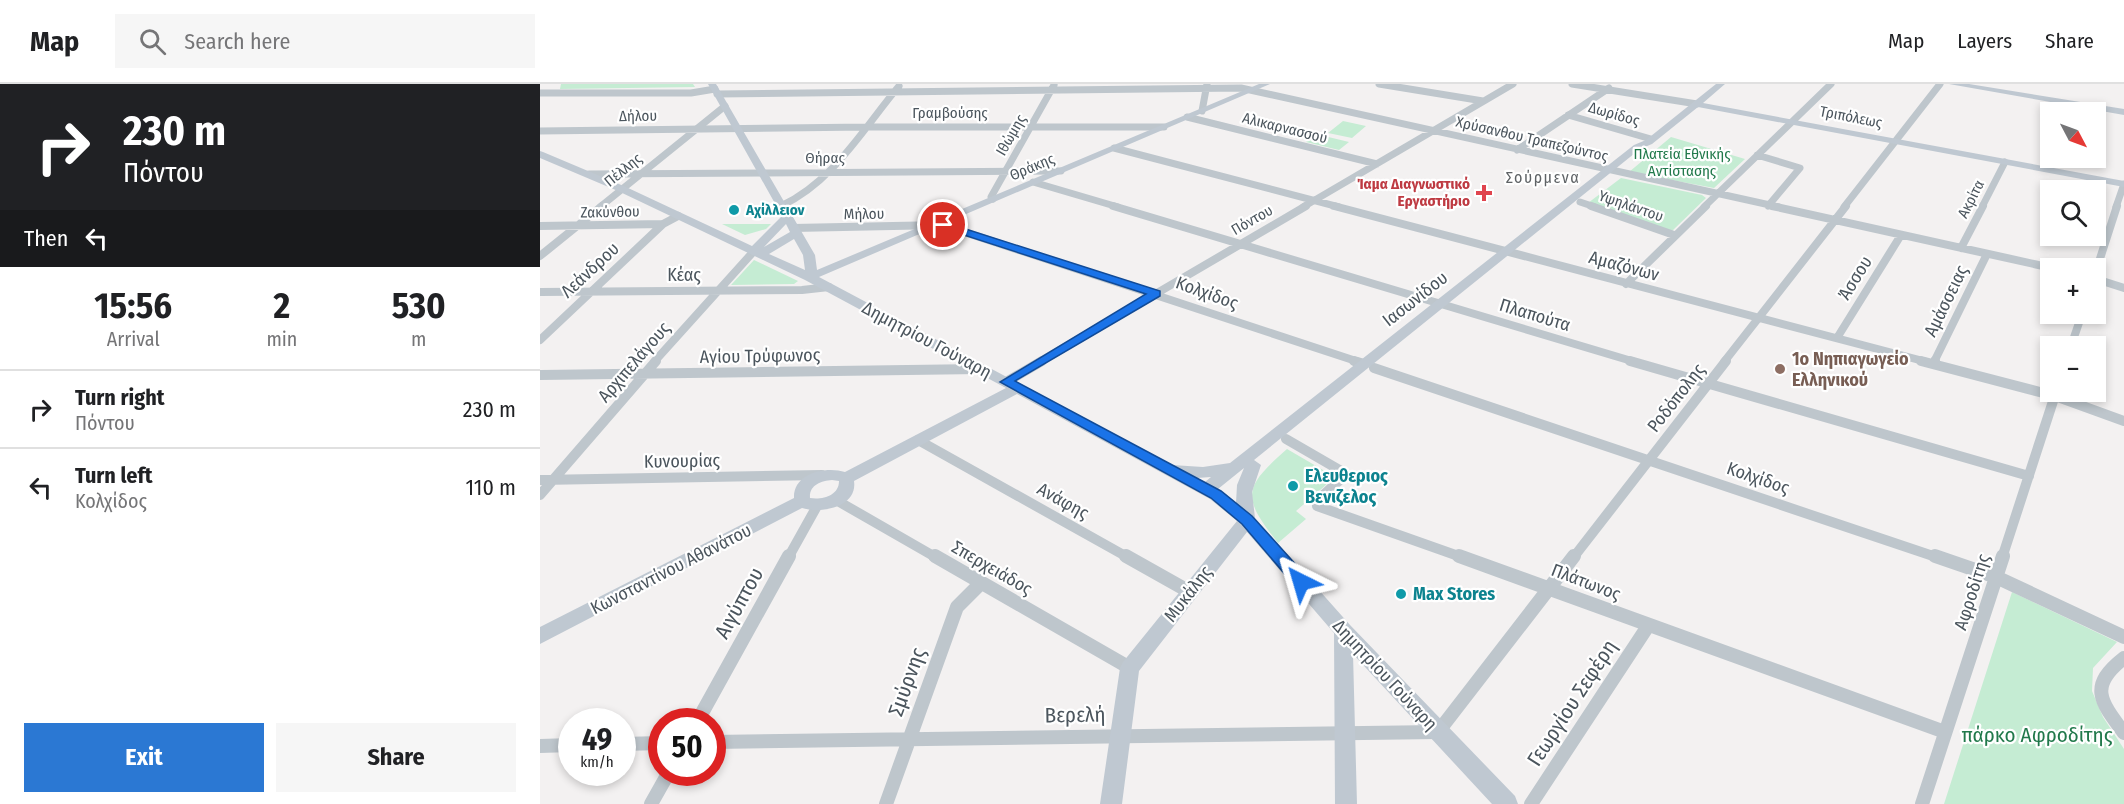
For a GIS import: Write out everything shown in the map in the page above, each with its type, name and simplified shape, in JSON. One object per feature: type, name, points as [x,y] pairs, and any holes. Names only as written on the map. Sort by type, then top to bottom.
[{"type":"street","points":[[540,101],[548,84]]},
{"type":"street","points":[[740,93],[750,84]]},
{"type":"street","points":[[758,253],[774,231],[784,211],[801,199],[828,172],[901,84]]},
{"type":"street","name":"Θράκης","points":[[809,277],[1266,84]]},
{"type":"street","points":[[1379,84],[1483,101]]},
{"type":"street","name":"Πόντου","points":[[1012,385],[1156,294],[1513,84]]},
{"type":"street","name":"Τριπόλεως","points":[[1572,84],[1793,121],[2124,184]]},
{"type":"street","points":[[1517,150],[1614,84]]},
{"type":"street","name":"Ιασωνίδου","points":[[1211,492],[1236,466],[1369,366],[1612,172],[1644,150],[1650,141],[1721,84]]},
{"type":"street","points":[[1626,284],[1831,84]]},
{"type":"street","name":"Ροδόπολης","points":[[1437,732],[1940,84]]},
{"type":"street","points":[[1953,84],[2124,112]]},
{"type":"street","points":[[1202,111],[1207,86]]},
{"type":"street","name":"Χρύσανθου Τραπεζούντος","points":[[543,93],[692,93],[715,89],[740,93],[1207,86],[1252,90],[1612,172],[2040,265]]},
{"type":"street","name":"Ιθώμης","points":[[993,199],[991,197],[1053,87]]},
{"type":"street","points":[[715,89],[809,255],[811,268],[809,277]]},
{"type":"street","name":"Πέλλης","points":[[540,256],[724,106]]},
{"type":"street","name":"Δωρίδος","points":[[1568,115],[1650,141]]},
{"type":"street","name":"Αλικαρνασσού","points":[[1186,117],[1377,164]]},
{"type":"street","name":"Γραμβούσης","points":[[737,128],[1164,127]]},
{"type":"street","name":"Δήλου","points":[[540,131],[737,128]]},
{"type":"street","name":"Αμαζόνων","points":[[1114,148],[1626,284],[2040,390]]},
{"type":"street","points":[[1757,155],[1799,167],[1800,171],[1768,206]]},
{"type":"street","name":"Δημητρίου Γούναρη","points":[[543,158],[589,174],[809,277],[1211,492],[1247,520],[1343,631],[1508,804]]},
{"type":"street","name":"Ακρίτα","points":[[1961,248],[2005,162]]},
{"type":"street","name":"Θήρας","points":[[589,174],[1061,171]]},
{"type":"street","name":"Ιασωνίδου","points":[[1511,253],[1580,202],[1612,172]]},
{"type":"street","name":"Πλαπούτα","points":[[1033,182],[2029,476]]},
{"type":"street","points":[[2100,258],[2124,184]]},
{"type":"street","name":"Υψηλάντου","points":[[1580,202],[1674,235]]},
{"type":"street","name":"Ζακύνθου","points":[[540,225],[663,224],[678,216]]},
{"type":"street","name":"Λεάνδρου","points":[[540,340],[663,224]]},
{"type":"street","name":"Μήλου","points":[[795,231],[935,224]]},
{"type":"street","name":"Κολχίδος","points":[[935,224],[1156,294],[1996,577],[2124,637]]},
{"type":"street","points":[[731,240],[753,239],[774,231]]},
{"type":"street","points":[[758,253],[795,231]]},
{"type":"street","name":"Άσσου","points":[[1837,338],[1901,235]]},
{"type":"street","name":"Αρχιπελάγους","points":[[540,495],[717,291],[758,253]]},
{"type":"street","name":"Αμάσσειας","points":[[1934,363],[1987,254]]},
{"type":"street","points":[[2106,282],[2124,288]]},
{"type":"street","name":"Κέας","points":[[540,292],[802,290],[828,287]]},
{"type":"street","name":"Ιασωνίδου","points":[[1211,492],[1253,465],[1286,439],[1369,366]]},
{"type":"street","name":"Αγίου Τρύφωνος","points":[[540,375],[980,369]]},
{"type":"street","points":[[846,478],[918,440],[1012,385]]},
{"type":"street","name":"Αφροδίτης","points":[[1922,804],[2053,402]]},
{"type":"street","name":"Αμαζόνων","points":[[2076,402],[2124,421]]},
{"type":"street","name":"Πλάτωνος","points":[[1286,439],[1342,472],[1343,477],[1318,500],[1317,506],[1945,732]]},
{"type":"street","name":"Ανάφης","points":[[918,440],[1190,592]]},
{"type":"street","points":[[1247,520],[1244,483],[1253,465]]},
{"type":"street","points":[[1162,466],[1203,473],[1236,466]]},
{"type":"street","points":[[810,503],[802,492],[805,486],[825,475],[838,474],[846,478],[848,482],[846,491],[836,500]]},
{"type":"street","name":"Κυνουρίας","points":[[540,480],[825,475]]},
{"type":"street","name":"Κωνσταντίνου Αθανάτου","points":[[540,636],[810,503],[836,500]]},
{"type":"street","name":"Σπερχειάδος","points":[[836,500],[1130,668]]},
{"type":"street","name":"Αιγύπτου","points":[[704,708],[810,503]]},
{"type":"street","name":"Μυκάλης","points":[[1130,668],[1247,520]]},
{"type":"street","name":"Σμύρνης","points":[[886,804],[957,608],[981,582]]},
{"type":"street","name":"Γεωργίου Σεφέρη","points":[[1531,804],[1648,626]]},
{"type":"street","points":[[1343,631],[1346,804]]},
{"type":"street","points":[[2124,658],[2105,675],[2102,686],[2102,698],[2124,733]]},
{"type":"street","points":[[1111,804],[1130,668]]},
{"type":"street","name":"Βερελή","points":[[726,742],[1437,732]]},
{"type":"street","points":[[540,746],[558,745]]},
{"type":"street","points":[[651,804],[661,786]]},
{"type":"green space","points":[[561,84],[693,84],[695,87],[560,89]]},
{"type":"green space","points":[[1343,121],[1366,126],[1352,138],[1328,133]]},
{"type":"green space","points":[[1316,134],[1349,142],[1339,150],[1306,142]]},
{"type":"green space","name":"Πλατεία Εθνικής Αντίστασης","points":[[1671,137],[1745,159],[1714,188],[1629,172]]},
{"type":"green space","points":[[1621,178],[1702,195],[1706,198],[1671,232],[1588,203]]},
{"type":"green space","points":[[722,224],[771,224],[766,229],[745,235]]},
{"type":"green space","points":[[754,260],[798,281],[794,284],[731,285]]},
{"type":"green space","points":[[1287,449],[1335,477],[1296,511],[1306,519],[1278,543],[1258,514],[1252,493],[1255,483],[1262,474]]},
{"type":"green space","name":"πάρκο Αφροδίτης","points":[[2012,592],[2117,642],[2093,668],[2092,691],[2103,717],[2124,749],[2124,804],[1944,804]]},
{"type":"place","name":"Ίαμα Διαγνωστικό Εργαστήριο","points":[[1484,193]]},
{"type":"place","name":"Αχίλλειον","points":[[734,210]]},
{"type":"place","name":"1ο Νηπιαγωγείο Ελληνικού","points":[[1780,369]]},
{"type":"place","name":"Ελευθεριος Βενιζελος","points":[[1293,486]]},
{"type":"place","name":"Max Stores","points":[[1401,594]]},
{"type":"district","name":"Σούρμενα","points":[[1543,177]]},
{"type":"route","points":[[943,225],[1156,294],[1006,382],[1216,495],[1247,520],[1301,582]]}]
